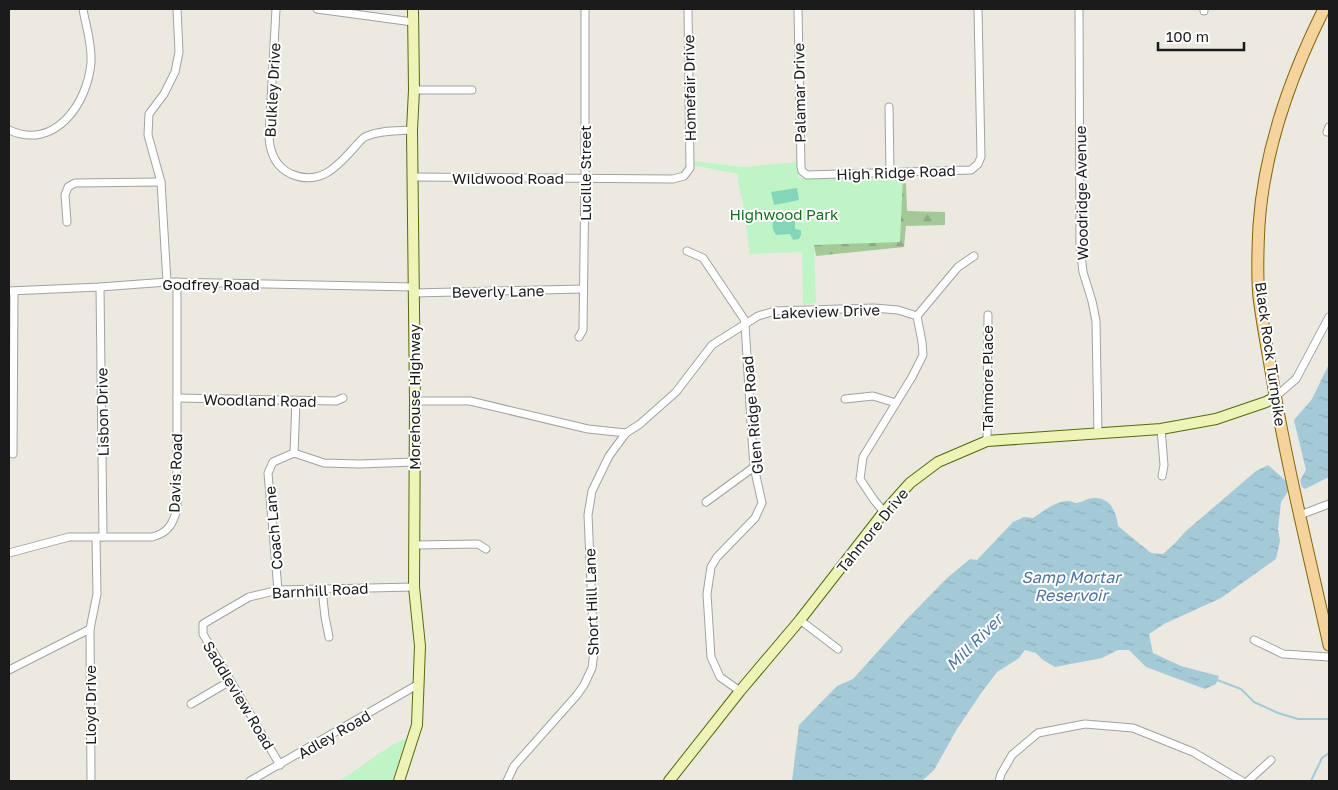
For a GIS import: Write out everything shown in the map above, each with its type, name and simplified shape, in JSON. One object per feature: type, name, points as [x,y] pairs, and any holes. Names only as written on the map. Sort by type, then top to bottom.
[{"type":"main road","name":"Black Rock Turnpike","points":[[1324,9],[1298,62],[1272,145],[1259,225],[1259,295],[1275,397],[1329,645]]},
{"type":"street","points":[[9,130],[30,136],[48,133],[69,117],[80,101],[91,64],[90,41],[83,9]]},
{"type":"street","points":[[168,282],[161,182],[148,135],[149,114],[164,94],[175,72],[180,52],[178,9]]},
{"type":"street","name":"Bulkley Drive","points":[[276,9],[269,137],[270,148],[281,168],[296,176],[308,178],[320,176],[332,171],[364,136],[380,132],[412,130]]},
{"type":"street","points":[[317,9],[412,22]]},
{"type":"street","name":"Morehouse Highway","points":[[399,781],[417,725],[417,685],[420,646],[414,587],[415,401],[412,130],[414,90],[412,9]]},
{"type":"street","name":"Lucille Street","points":[[579,337],[583,330],[585,9]]},
{"type":"street","name":"Homefair Drive","points":[[688,9],[690,168]]},
{"type":"street","name":"Palamar Drive","points":[[798,9],[800,166],[802,171],[807,174]]},
{"type":"street","name":"High Ridge Road","points":[[807,174],[971,170],[978,164],[981,157],[978,9]]},
{"type":"street","name":"Woodridge Avenue","points":[[1079,9],[1080,246],[1083,272],[1096,321],[1098,434]]},
{"type":"street","points":[[414,90],[472,90]]},
{"type":"street","points":[[889,107],[890,171]]},
{"type":"street","name":"Wildwood Road","points":[[413,177],[673,179],[684,176],[690,168]]},
{"type":"street","points":[[67,222],[65,195],[68,187],[75,184],[161,182]]},
{"type":"street","name":"Glen Ridge Road","points":[[687,251],[703,258],[744,318],[745,324],[754,467],[762,503],[755,518],[711,566],[707,594],[711,657],[720,677],[740,691]]},
{"type":"street","points":[[884,512],[860,479],[863,457],[912,377],[923,355],[916,316],[958,266],[974,256]]},
{"type":"street","name":"Godfrey Road","points":[[11,290],[177,282],[413,290]]},
{"type":"street","name":"Davis Road","points":[[9,553],[68,537],[152,537],[166,530],[173,522],[177,509],[177,282]]},
{"type":"street","name":"Lisbon Drive","points":[[90,629],[97,594],[100,537],[100,287]]},
{"type":"street","name":"Beverly Lane","points":[[413,290],[583,288]]},
{"type":"street","points":[[11,290],[13,454]]},
{"type":"street","name":"Lakeview Drive","points":[[626,433],[676,392],[712,345],[758,316],[775,311],[874,308],[898,310],[916,316]]},
{"type":"street","name":"Tahmore Place","points":[[987,441],[988,315]]},
{"type":"street","points":[[1275,397],[1296,379],[1329,317]]},
{"type":"street","points":[[845,399],[873,396],[896,403]]},
{"type":"street","name":"Tahmore Drive","points":[[668,781],[800,620],[884,512],[910,483],[938,462],[987,441],[1161,429],[1216,418],[1266,402],[1275,397]]},
{"type":"street","name":"Woodland Road","points":[[177,398],[296,401],[336,401],[344,398]]},
{"type":"street","points":[[296,401],[294,453],[324,463],[414,462]]},
{"type":"street","points":[[415,401],[470,401],[588,429],[626,433]]},
{"type":"street","points":[[1161,429],[1164,465],[1162,476]]},
{"type":"street","name":"Short Hill Lane","points":[[507,781],[514,766],[577,695],[592,668],[594,652],[588,515],[592,492],[605,464],[626,433]]},
{"type":"street","name":"Coach Lane","points":[[278,590],[268,473],[272,462],[294,453]]},
{"type":"street","points":[[706,502],[754,467]]},
{"type":"street","points":[[1300,516],[1329,504]]},
{"type":"street","points":[[415,545],[478,544],[486,549]]},
{"type":"street","name":"Barnhill Road","points":[[203,624],[249,597],[278,590],[414,587]]},
{"type":"street","points":[[322,589],[324,617],[329,637]]},
{"type":"street","points":[[800,620],[838,649]]},
{"type":"street","name":"Saddleview Road","points":[[203,624],[203,634],[280,765]]},
{"type":"street","points":[[9,670],[90,629]]},
{"type":"street","name":"Lloyd Drive","points":[[90,629],[91,781]]},
{"type":"street","points":[[1254,640],[1282,654],[1329,657]]},
{"type":"street","points":[[191,704],[230,681]]},
{"type":"street","name":"Adley Road","points":[[250,781],[417,685]]},
{"type":"street","points":[[999,781],[1012,755],[1038,733],[1085,724],[1133,728],[1193,752],[1242,781]]},
{"type":"street","points":[[1248,781],[1271,760]]},
{"type":"green space","name":"Highwood Park","points":[[693,161],[743,167],[798,162],[798,178],[903,177],[900,242],[814,245],[816,303],[803,305],[802,252],[750,254],[738,174],[692,165]]},
{"type":"green space","points":[[906,183],[907,211],[945,212],[945,225],[906,226],[904,247],[816,256],[812,234],[898,185]]},
{"type":"green space","points":[[797,188],[799,200],[774,205],[771,192]]},
{"type":"green space","points":[[781,212],[795,215],[795,229],[801,230],[799,239],[793,240],[790,234],[776,235],[773,223]]},
{"type":"green space","points":[[406,739],[392,781],[339,781],[395,743]]},
{"type":"water","points":[[1329,364],[1329,477],[1305,489],[1302,487],[1300,480],[1306,470],[1294,420],[1312,399]]},
{"type":"water","name":"Samp Mortar Reservoir","points":[[1268,465],[1287,482],[1289,490],[1281,502],[1278,529],[1280,541],[1276,559],[1221,598],[1164,624],[1149,634],[1153,653],[1181,666],[1219,676],[1216,684],[1205,689],[1146,667],[1129,650],[1118,650],[1102,658],[1055,667],[1036,653],[1025,650],[1019,658],[997,672],[957,729],[934,770],[923,780],[792,781],[799,725],[837,686],[853,679],[947,578],[970,559],[977,560],[1013,522],[1024,517],[1033,518],[1064,501],[1078,503],[1088,499],[1101,499],[1110,504],[1118,526],[1151,553],[1163,554],[1186,531],[1256,471]]},
{"type":"waterway","points":[[1217,680],[1241,689],[1254,702],[1278,713],[1298,719],[1329,719]]},
{"type":"waterway","points":[[1311,781],[1322,758],[1329,753]]},
{"type":"water label","name":"Mill River","points":[[974,642]]}]
